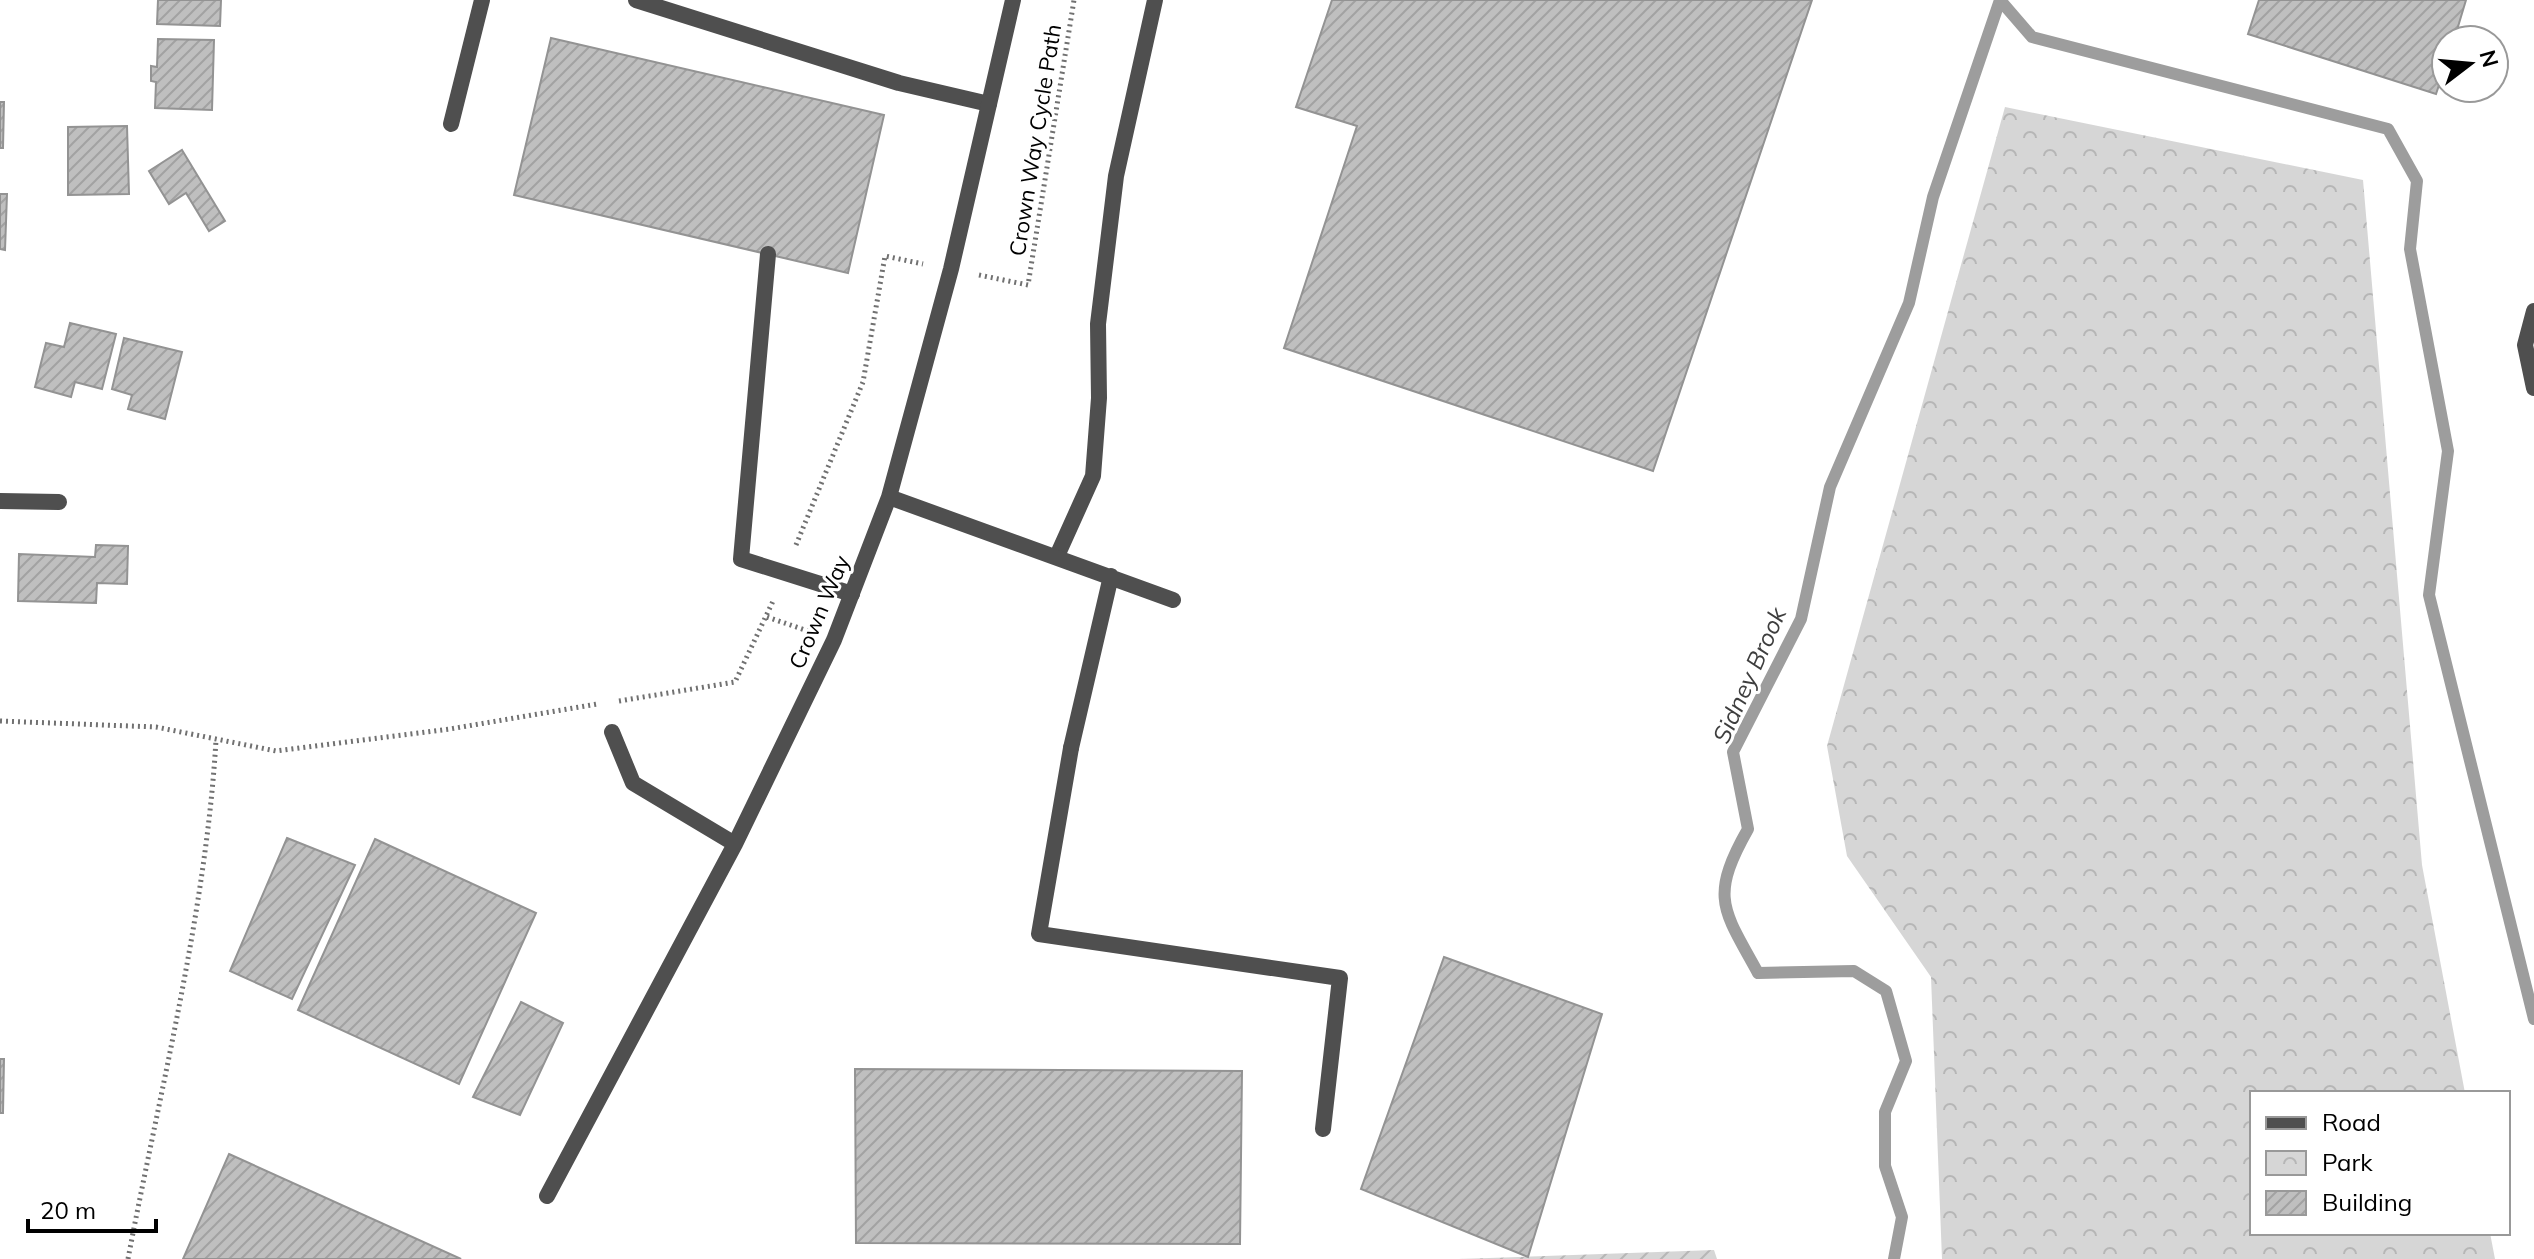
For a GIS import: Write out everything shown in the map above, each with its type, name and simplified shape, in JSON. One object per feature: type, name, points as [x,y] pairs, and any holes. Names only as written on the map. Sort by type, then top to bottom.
[{"type":"street","points":[[451,124],[482,0]]},
{"type":"street","points":[[636,0],[899,83],[989,104]]},
{"type":"street","name":"Crown Way","points":[[547,1196],[735,844],[834,640],[852,594],[889,497],[951,269],[1013,0]]},
{"type":"street","points":[[1057,556],[1093,476],[1099,398],[1098,324],[1116,176],[1155,0]]},
{"type":"street","points":[[768,254],[741,559],[852,594]]},
{"type":"street","points":[[2534,311],[2525,345],[2534,388]]},
{"type":"street","points":[[889,497],[1173,600]]},
{"type":"street","points":[[0,501],[59,502]]},
{"type":"street","points":[[1111,576],[1071,748],[1039,934],[1340,978],[1323,1129]]},
{"type":"street","points":[[612,732],[633,783],[735,844]]},
{"type":"path","name":"Crown Way Cycle Path","points":[[981,275],[1028,285],[1074,0]]},
{"type":"path","points":[[795,548],[863,382],[885,256],[922,264]]},
{"type":"path","points":[[617,701],[735,682],[774,600]]},
{"type":"path","points":[[767,617],[834,640]]},
{"type":"path","points":[[0,721],[156,727],[276,751],[450,729],[602,703]]},
{"type":"path","points":[[128,1259],[189,937],[213,795],[216,740]]},
{"type":"green space","points":[[2005,107],[2363,180],[2422,865],[2465,1091],[2250,1091],[2250,1235],[2490,1235],[2495,1259],[1942,1259],[1931,977],[1847,856],[1827,746]]},
{"type":"green space","points":[[1714,1250],[1717,1259],[1459,1259]]},
{"type":"building","points":[[158,0],[221,0],[220,26],[157,24]]},
{"type":"building","points":[[1332,0],[1812,0],[1653,471],[1284,348],[1357,126],[1296,107]]},
{"type":"building","points":[[2259,0],[2466,0],[2459,24],[2430,24],[2430,92],[2248,34]]},
{"type":"building","points":[[551,38],[884,115],[848,273],[514,195]]},
{"type":"building","points":[[158,39],[214,40],[212,110],[155,108],[156,82],[151,81],[151,66],[157,67]]},
{"type":"building","points":[[0,102],[4,102],[3,148],[0,148]]},
{"type":"building","points":[[127,126],[129,194],[68,195],[68,127]]},
{"type":"building","points":[[182,150],[225,221],[209,231],[186,193],[169,204],[149,171]]},
{"type":"building","points":[[0,194],[7,194],[5,250],[0,249]]},
{"type":"building","points":[[70,323],[116,334],[102,389],[75,382],[71,397],[35,387],[46,343],[64,347]]},
{"type":"building","points":[[124,338],[182,352],[165,419],[128,409],[132,395],[112,389]]},
{"type":"building","points":[[96,545],[128,546],[127,584],[97,583],[96,603],[18,601],[19,554],[95,557]]},
{"type":"building","points":[[287,838],[355,865],[292,999],[230,971]]},
{"type":"building","points":[[375,839],[536,913],[459,1084],[298,1010]]},
{"type":"building","points":[[1444,957],[1602,1014],[1528,1257],[1361,1189]]},
{"type":"building","points":[[521,1002],[563,1023],[520,1115],[473,1097]]},
{"type":"building","points":[[0,1059],[4,1059],[3,1113],[0,1113]]},
{"type":"building","points":[[855,1069],[1242,1071],[1240,1244],[856,1243]]},
{"type":"building","points":[[229,1154],[461,1259],[183,1259]]},
{"type":"waterway","points":[[2000,0],[2032,37],[2388,129],[2417,181],[2410,249],[2448,451],[2429,595],[2534,1019]]},
{"type":"waterway","name":"Sidney Brook","points":[[1894,1259],[1902,1217],[1885,1166],[1885,1112],[1906,1061],[1886,991],[1854,971],[1758,973],[1736,933],[1725,903],[1728,872],[1748,829],[1733,752],[1801,619],[1830,487],[1909,303],[1933,197],[2000,0]]}]
